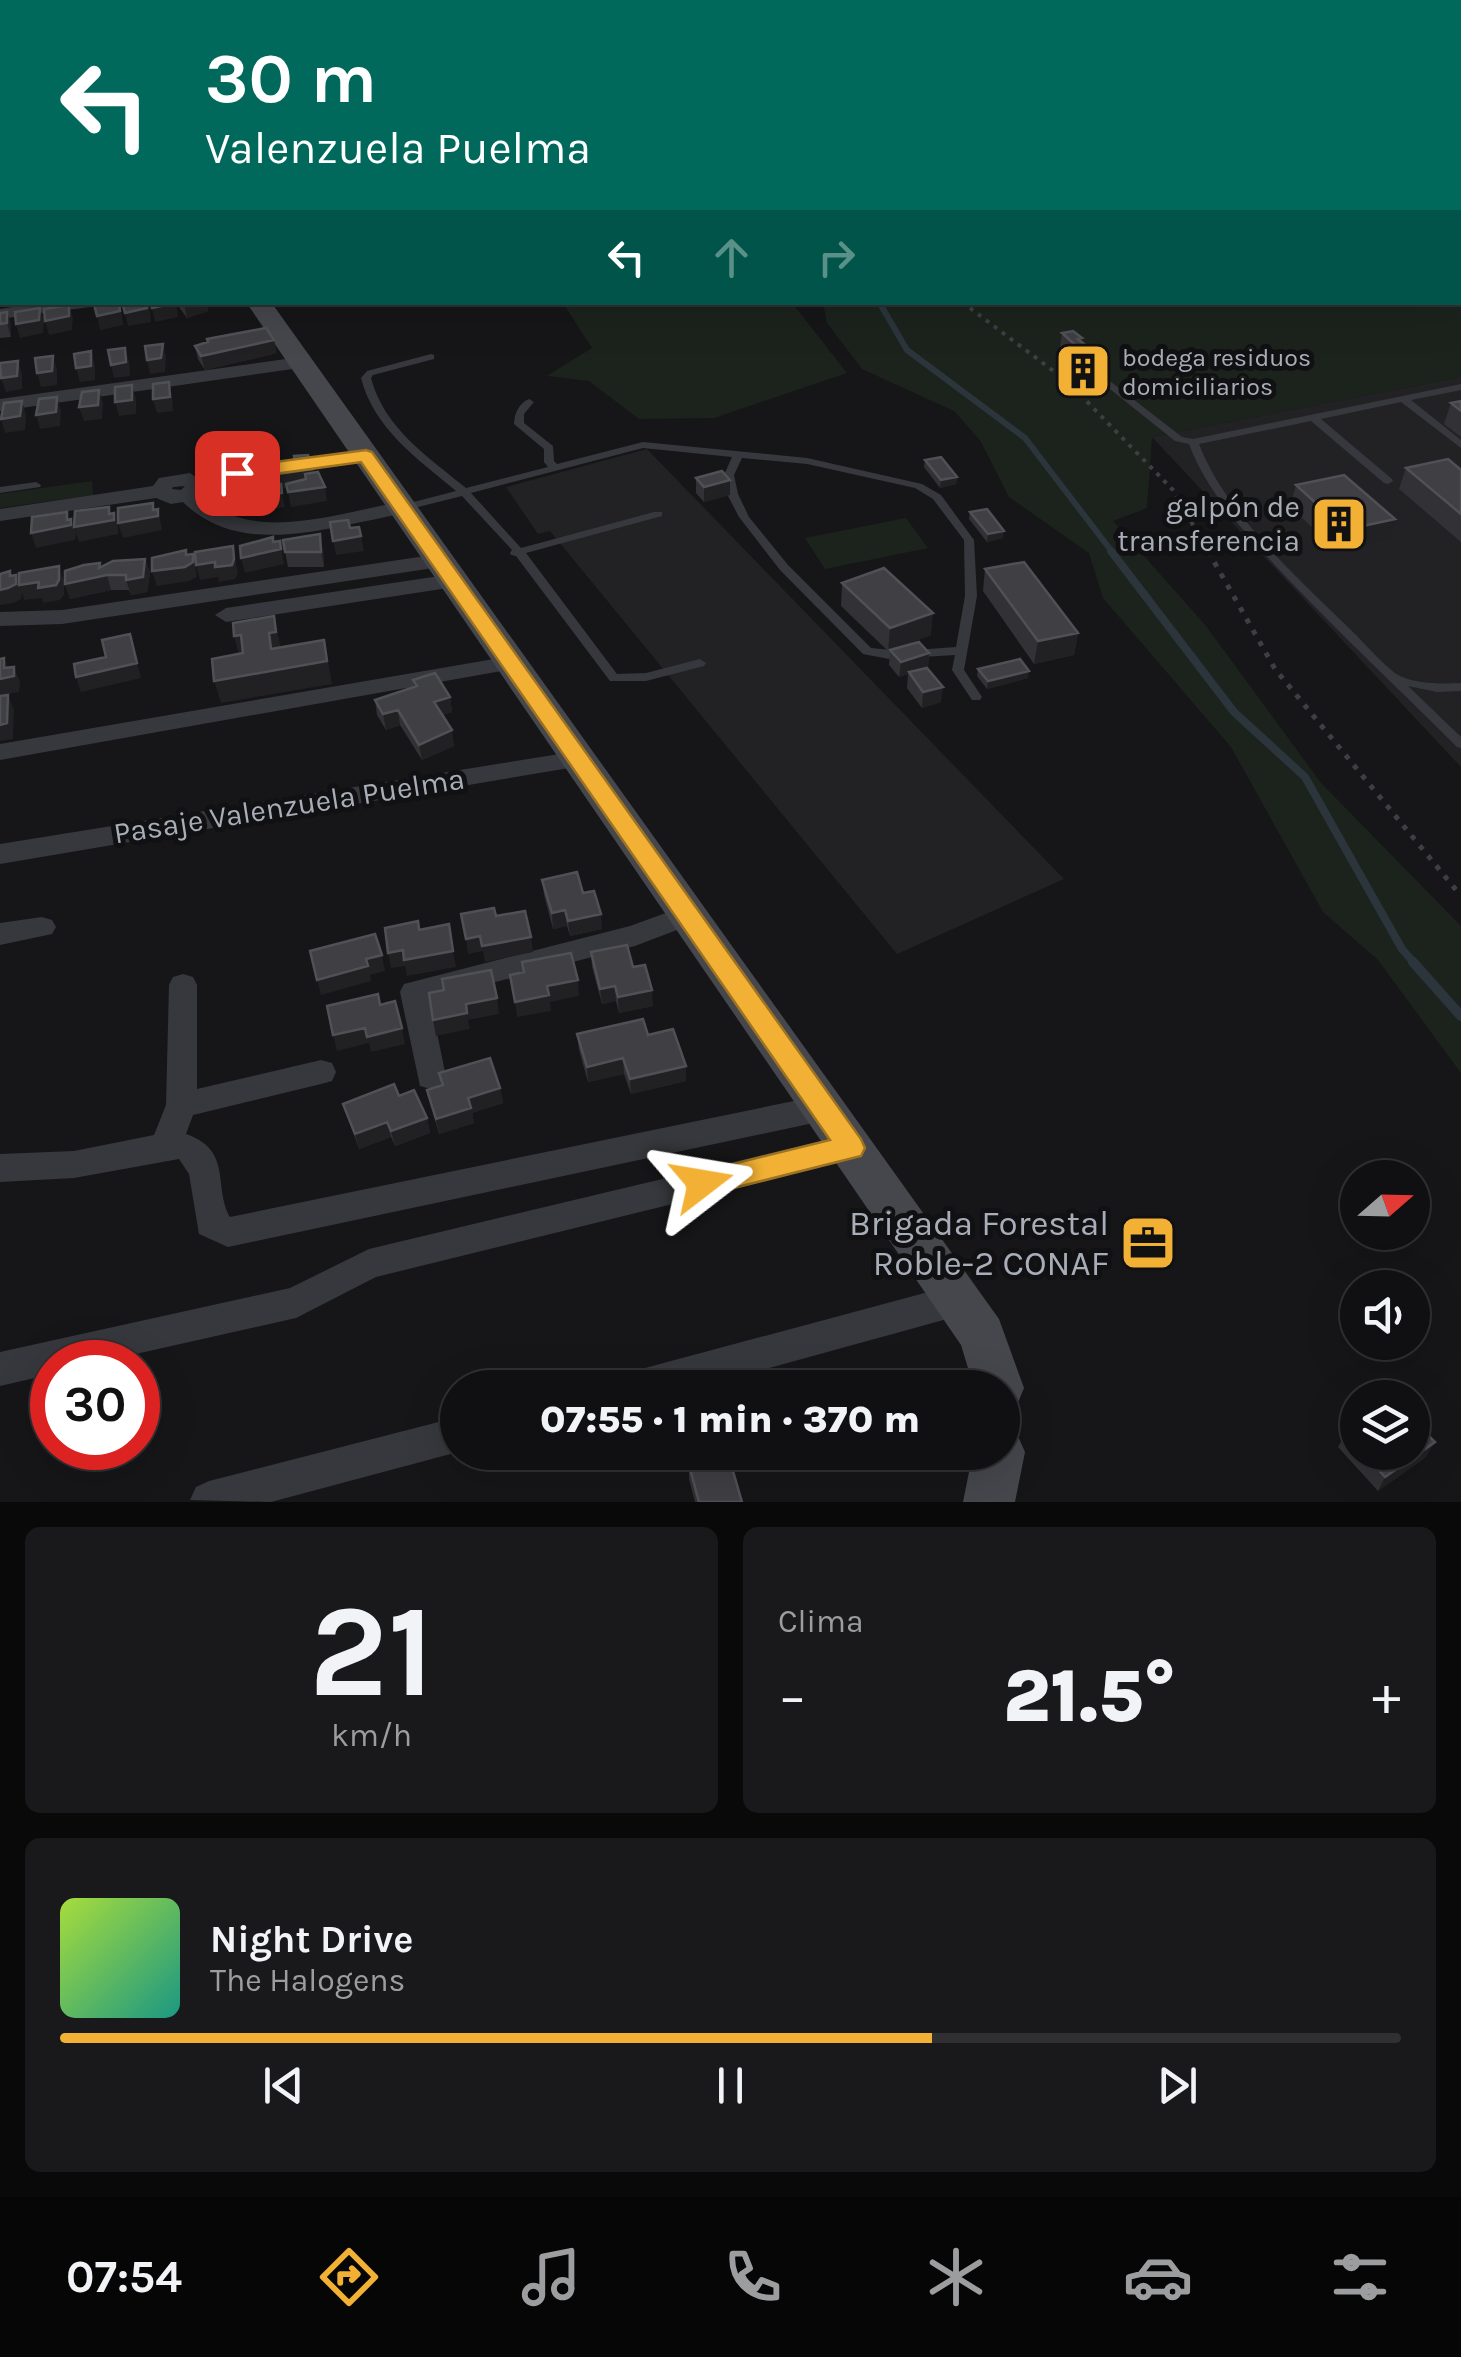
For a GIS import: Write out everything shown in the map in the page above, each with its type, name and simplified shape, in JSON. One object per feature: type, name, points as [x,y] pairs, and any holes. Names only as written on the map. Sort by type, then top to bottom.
[{"type":"street","points":[[0,314],[68,305]]},
{"type":"street","points":[[260,305],[958,1300],[982,1335],[993,1370]]},
{"type":"street","points":[[0,405],[303,367]]},
{"type":"street","points":[[237,473],[366,456]]},
{"type":"street","points":[[0,515],[160,492],[166,482],[184,478],[197,485],[188,495],[206,516],[246,530],[402,508]]},
{"type":"street","points":[[226,614],[446,571]]},
{"type":"street","points":[[0,619],[62,617],[446,571]]},
{"type":"street","points":[[0,752],[511,663]]},
{"type":"street","name":"Pasaje Valenzuela Puelma","points":[[0,854],[578,759]]},
{"type":"street","points":[[430,1077],[414,992],[636,935],[688,916]]},
{"type":"street","points":[[0,934],[42,926]]},
{"type":"street","points":[[166,1145],[181,1104],[184,985]]},
{"type":"street","points":[[181,1104],[321,1072]]},
{"type":"street","points":[[0,1168],[101,1163],[166,1145],[191,1150],[198,1158],[210,1224],[228,1232],[823,1108]]},
{"type":"street","points":[[0,1370],[296,1302],[370,1264],[851,1148]]},
{"type":"street","points":[[700,1370],[958,1300]]},
{"type":"street","points":[[209,1500],[440,1439]]},
{"type":"street","points":[[989,1502],[995,1470]]},
{"type":"lane","points":[[431,357],[370,374],[368,392],[408,447],[465,493],[614,678],[646,677],[700,663]]},
{"type":"lane","points":[[1082,362],[1179,439],[1193,442],[1461,387]]},
{"type":"lane","points":[[1403,399],[1461,445]]},
{"type":"lane","points":[[529,402],[519,414],[520,424],[549,448],[549,462],[555,468]]},
{"type":"lane","points":[[1314,418],[1388,481]]},
{"type":"lane","points":[[1193,442],[1196,460],[1247,527],[1461,744]]},
{"type":"lane","points":[[402,508],[643,445],[861,470],[918,486],[937,498],[969,540],[971,596],[958,670],[976,696]]},
{"type":"lane","points":[[738,454],[728,474],[736,504],[753,529],[866,651],[883,657],[926,650],[960,651]]},
{"type":"lane","points":[[0,490],[36,485]]},
{"type":"lane","points":[[516,552],[658,514]]},
{"type":"lane","points":[[1400,680],[1438,688],[1461,687]]},
{"type":"path","points":[[966,305],[1068,382],[1173,490],[1275,669],[1461,896]]},
{"type":"shaded area","points":[[564,305],[794,305],[847,373],[714,418],[639,419],[589,381],[547,376],[592,348]]},
{"type":"shaded area","points":[[823,305],[1461,305],[1461,377],[1152,437],[1147,508],[1113,521],[1206,626],[1321,783],[1461,926],[1461,1073],[1378,960],[1323,912],[1231,747],[1103,598],[1089,553],[1009,497],[980,440],[954,411],[862,369],[827,323]]},
{"type":"shaded area","points":[[1461,377],[1461,767],[1152,437]]},
{"type":"shaded area","points":[[647,449],[1064,879],[897,954],[550,531],[538,534],[506,487]]},
{"type":"shaded area","points":[[92,481],[93,495],[0,508],[0,494]]},
{"type":"shaded area","points":[[906,518],[928,548],[825,569],[805,538]]},
{"type":"building","points":[[69,305],[69,316],[45,321],[44,309]]},
{"type":"building","points":[[94,305],[119,305],[120,311],[97,316]]},
{"type":"building","points":[[123,305],[147,305],[147,308],[125,313]]},
{"type":"building","points":[[40,308],[39,320],[16,324],[15,312]]},
{"type":"building","points":[[7,312],[7,323],[0,324],[0,313]]},
{"type":"building","points":[[266,328],[274,340],[201,356],[195,346],[208,342],[207,339]]},
{"type":"building","points":[[1073,331],[1106,362],[1096,364],[1062,333]]},
{"type":"building","points":[[163,344],[161,358],[147,360],[145,346]]},
{"type":"building","points":[[125,348],[126,362],[111,365],[108,350]]},
{"type":"building","points":[[91,351],[91,366],[76,368],[74,354]]},
{"type":"building","points":[[53,356],[52,371],[37,373],[35,358]]},
{"type":"building","points":[[18,361],[17,376],[1,378],[0,363]]},
{"type":"building","points":[[169,382],[170,397],[153,399],[153,384]]},
{"type":"building","points":[[132,385],[132,400],[115,402],[115,387]]},
{"type":"building","points":[[99,390],[98,405],[79,407],[82,392]]},
{"type":"building","points":[[57,397],[56,412],[36,415],[39,399]]},
{"type":"building","points":[[22,401],[20,416],[1,419],[4,403]]},
{"type":"building","points":[[308,455],[313,469],[277,474],[276,466],[295,461],[294,456]]},
{"type":"building","points":[[941,457],[957,477],[941,480],[925,460]]},
{"type":"building","points":[[1448,459],[1461,470],[1461,514],[1406,468]]},
{"type":"building","points":[[239,464],[240,469],[260,468],[261,476],[224,481],[226,466]]},
{"type":"building","points":[[722,471],[730,480],[704,487],[696,478]]},
{"type":"building","points":[[318,472],[325,487],[288,492],[286,484]]},
{"type":"building","points":[[1344,475],[1395,519],[1345,530],[1296,485]]},
{"type":"building","points":[[260,480],[261,485],[281,484],[282,493],[245,498],[247,482]]},
{"type":"building","points":[[153,503],[158,516],[118,523],[118,508]]},
{"type":"building","points":[[109,507],[114,520],[74,527],[75,511]]},
{"type":"building","points":[[987,509],[1004,531],[988,534],[970,512]]},
{"type":"building","points":[[67,512],[71,525],[31,533],[32,517]]},
{"type":"building","points":[[348,520],[350,528],[359,527],[361,536],[333,541],[330,522]]},
{"type":"building","points":[[320,534],[321,552],[285,552],[283,540]]},
{"type":"building","points":[[273,537],[273,542],[280,541],[281,549],[241,558],[240,546]]},
{"type":"building","points":[[233,546],[232,565],[196,565],[195,552]]},
{"type":"building","points":[[186,550],[186,555],[193,554],[193,562],[185,567],[152,571],[152,558]]},
{"type":"building","points":[[145,559],[143,577],[126,580],[126,575],[107,575],[65,584],[65,571],[84,565],[100,563],[99,568],[113,561]]},
{"type":"building","points":[[1024,562],[1078,633],[1038,641],[985,569]]},
{"type":"building","points":[[59,566],[56,585],[19,585],[19,573]]},
{"type":"building","points":[[884,568],[933,613],[890,628],[842,583]]},
{"type":"building","points":[[10,571],[10,576],[16,575],[16,584],[0,590],[0,574]]},
{"type":"building","points":[[274,616],[276,632],[269,633],[271,649],[324,640],[327,661],[214,681],[212,659],[243,653],[241,635],[234,636],[233,623]]},
{"type":"building","points":[[130,634],[137,663],[76,677],[74,664],[106,657],[102,640]]},
{"type":"building","points":[[919,642],[929,653],[901,662],[890,650]]},
{"type":"building","points":[[4,658],[4,668],[14,667],[14,676],[0,679],[0,659]]},
{"type":"building","points":[[1020,659],[1029,671],[988,681],[978,669]]},
{"type":"building","points":[[927,668],[943,687],[923,692],[909,672]]},
{"type":"building","points":[[435,673],[450,697],[434,702],[452,730],[419,745],[398,710],[383,714],[375,700],[417,686],[413,680]]},
{"type":"building","points":[[8,695],[7,723],[0,725],[0,696]]},
{"type":"building","points":[[577,872],[583,893],[594,891],[601,914],[568,921],[565,910],[552,913],[542,880]]},
{"type":"building","points":[[494,908],[496,916],[525,911],[531,937],[482,946],[480,936],[466,939],[461,914]]},
{"type":"building","points":[[418,921],[419,930],[449,924],[453,951],[404,960],[403,950],[388,953],[385,928]]},
{"type":"building","points":[[375,934],[382,955],[366,959],[368,966],[317,980],[310,951]]},
{"type":"building","points":[[627,945],[633,967],[645,965],[652,990],[618,997],[615,986],[600,989],[591,952]]},
{"type":"building","points":[[571,953],[578,980],[547,986],[549,995],[515,1002],[510,975],[524,972],[522,962]]},
{"type":"building","points":[[491,970],[497,998],[466,1004],[467,1013],[433,1020],[429,993],[444,990],[442,979]]},
{"type":"building","points":[[378,994],[380,1005],[395,1001],[402,1028],[367,1037],[365,1028],[333,1035],[327,1006]]},
{"type":"building","points":[[643,1019],[648,1035],[673,1029],[686,1066],[630,1079],[623,1058],[587,1067],[577,1034]]},
{"type":"building","points":[[490,1058],[500,1088],[468,1098],[471,1108],[436,1119],[427,1090],[443,1085],[439,1073]]},
{"type":"building","points":[[394,1084],[399,1096],[414,1090],[427,1118],[391,1131],[387,1122],[355,1134],[343,1104]]},
{"type":"building","points":[[690,1470],[733,1470],[742,1502],[699,1502]]},
{"type":"waterway","points":[[881,305],[907,350],[1025,438],[1113,553]]},
{"type":"waterway","points":[[1111,551],[1234,712],[1305,777],[1402,949],[1415,964]]},
{"type":"waterway","points":[[1413,962],[1461,1016]]},
{"type":"place","name":"bodega residuos domiciliarios","points":[[1083,371]]},
{"type":"place","name":"galpón de transferencia","points":[[1339,524]]},
{"type":"place","name":"Brigada Forestal Roble-2 CONAF","points":[[1148,1243]]},
{"type":"route","points":[[237,473],[366,456],[851,1148],[702,1183]]}]
